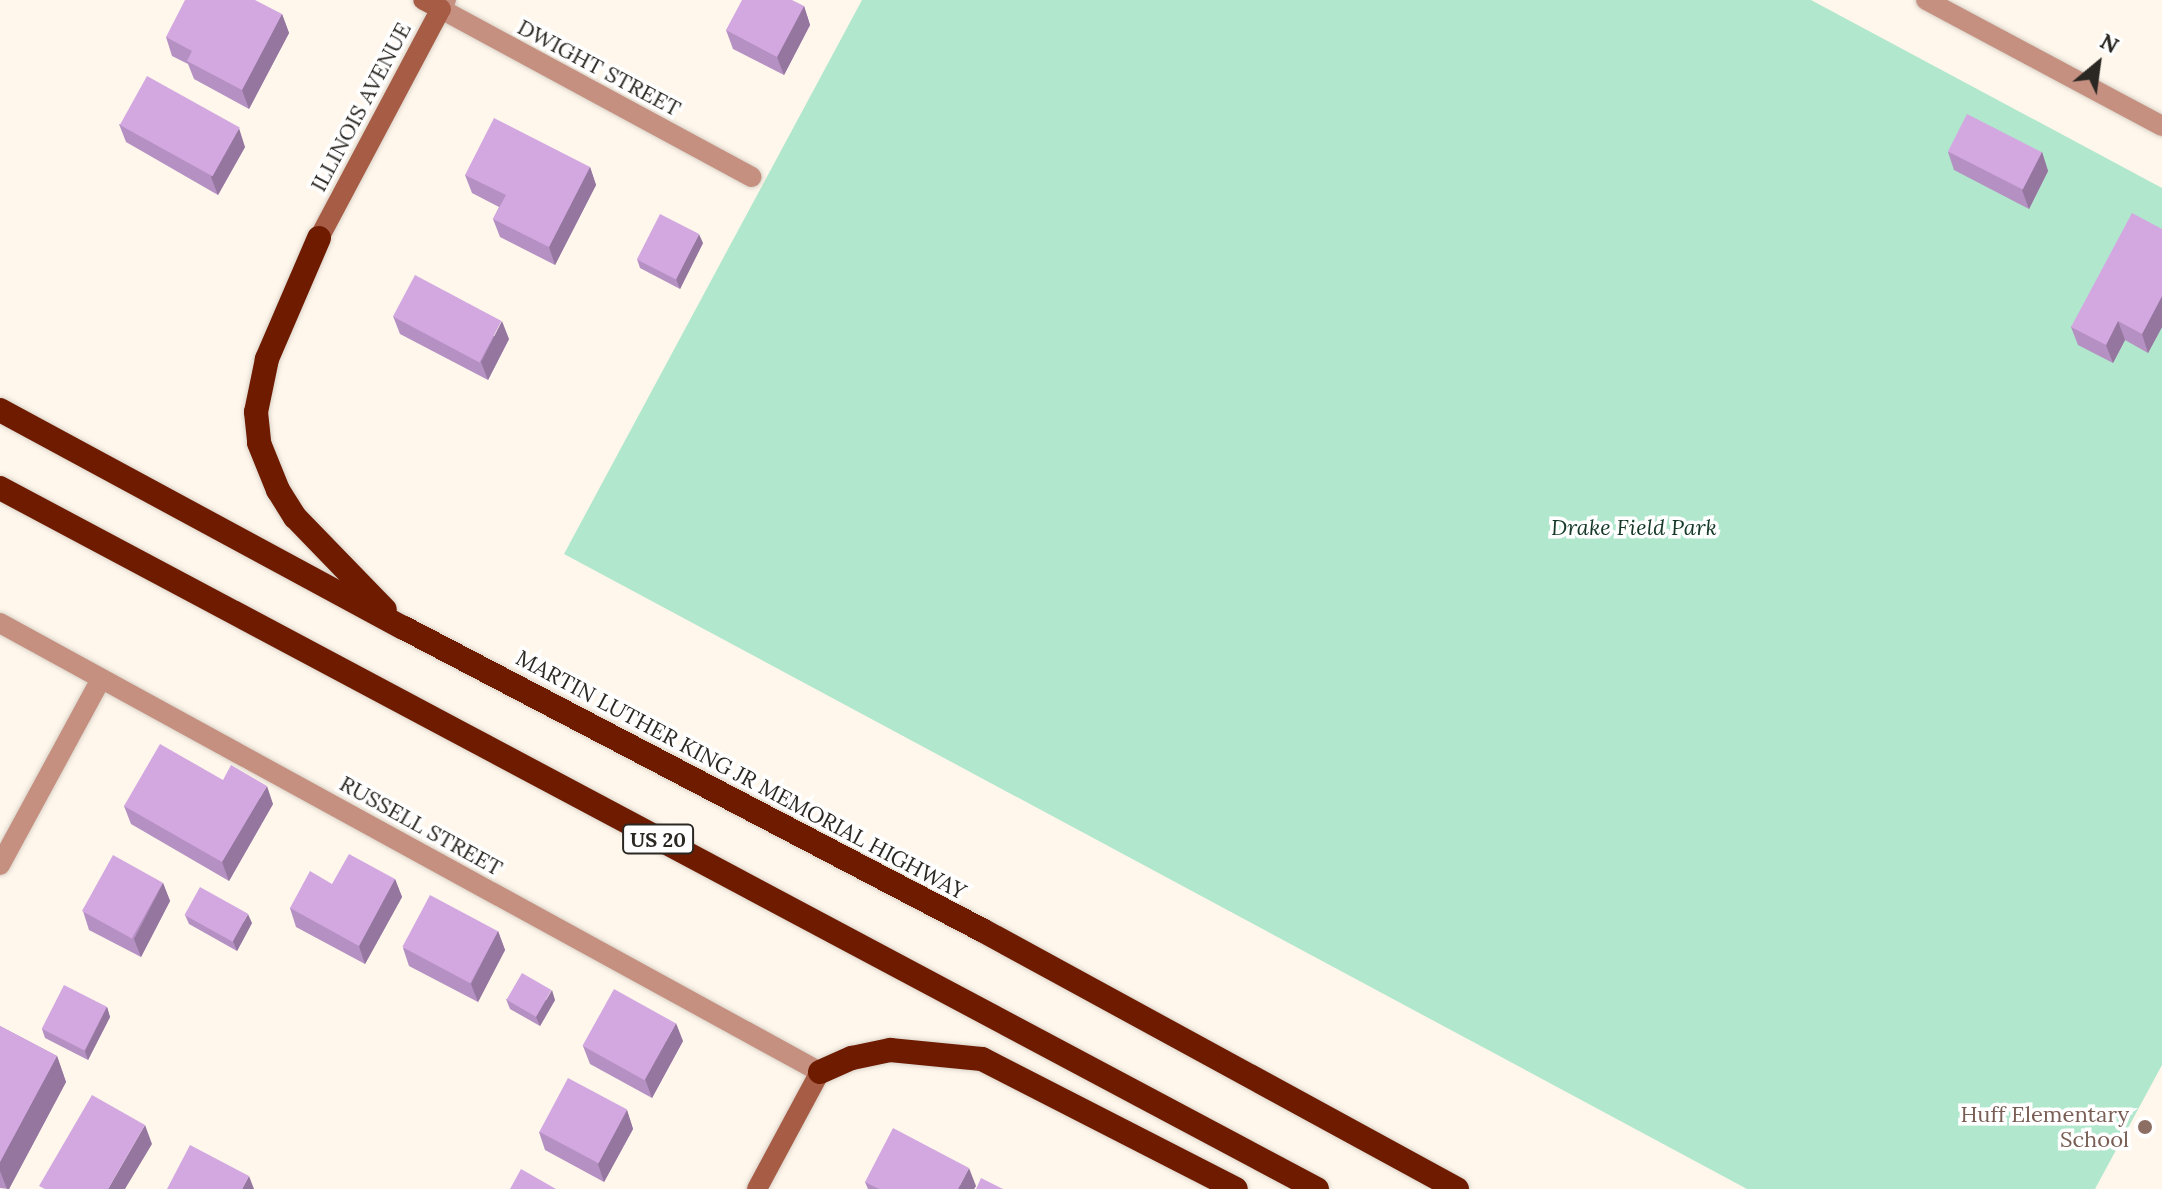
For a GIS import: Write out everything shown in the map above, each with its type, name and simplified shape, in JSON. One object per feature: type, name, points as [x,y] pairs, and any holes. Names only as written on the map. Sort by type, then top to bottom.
[{"type":"highway","points":[[319,238],[267,359],[256,412],[259,443],[278,490],[295,517],[404,628]]},
{"type":"highway","name":"MARTIN LUTHER KING JR MEMORIAL HIGHWAY","points":[[0,410],[404,628],[982,930],[1457,1189]]},
{"type":"highway","name":"US 20","points":[[0,488],[1317,1189]]},
{"type":"highway","points":[[820,1072],[852,1058],[890,1050],[982,1059],[1236,1189]]},
{"type":"main road","name":"ILLINOIS AVENUE","points":[[319,238],[437,3]]},
{"type":"main road","points":[[757,1189],[820,1072]]},
{"type":"street","points":[[1926,0],[2162,126]]},
{"type":"street","name":"DWIGHT STREET","points":[[437,3],[752,177]]},
{"type":"street","name":"RUSSELL STREET","points":[[0,623],[820,1072]]},
{"type":"street","points":[[0,865],[101,679]]},
{"type":"green space","name":"Drake Field Park","points":[[862,0],[1811,0],[2162,188],[2162,1065],[2095,1189],[1747,1189],[564,554]]},
{"type":"building","points":[[185,0],[255,0],[282,14],[242,90],[187,61],[192,51],[166,37]]},
{"type":"building","points":[[742,0],[792,0],[804,6],[777,57],[726,30]]},
{"type":"building","points":[[147,76],[240,127],[213,176],[120,125]]},
{"type":"building","points":[[1967,114],[2042,152],[2023,190],[1948,151]]},
{"type":"building","points":[[494,118],[590,167],[549,247],[493,219],[506,195],[465,175]]},
{"type":"building","points":[[2132,213],[2162,229],[2162,296],[2142,334],[2118,321],[2106,345],[2071,327]]},
{"type":"building","points":[[660,214],[699,234],[676,279],[637,259]]},
{"type":"building","points":[[415,275],[502,321],[479,363],[393,316]]},
{"type":"building","points":[[160,744],[223,780],[231,765],[267,786],[222,862],[124,806]]},
{"type":"building","points":[[349,854],[395,879],[359,946],[290,908],[310,871],[332,884]]},
{"type":"building","points":[[113,855],[163,883],[132,939],[82,911]]},
{"type":"building","points":[[200,887],[248,914],[233,942],[184,915]]},
{"type":"building","points":[[430,895],[498,931],[470,983],[402,947]]},
{"type":"building","points":[[522,973],[551,990],[536,1017],[506,1000]]},
{"type":"building","points":[[64,985],[107,1007],[85,1050],[42,1029]]},
{"type":"building","points":[[614,989],[676,1023],[645,1080],[582,1046]]},
{"type":"building","points":[[0,1026],[57,1056],[0,1162]]},
{"type":"building","points":[[568,1078],[627,1109],[599,1163],[539,1132]]},
{"type":"building","points":[[92,1095],[145,1125],[108,1189],[45,1189],[39,1186]]},
{"type":"building","points":[[893,1128],[969,1168],[958,1189],[879,1189],[865,1182]]},
{"type":"building","points":[[190,1145],[249,1176],[242,1189],[167,1189]]},
{"type":"building","points":[[521,1169],[556,1189],[510,1189]]},
{"type":"building","points":[[981,1178],[1003,1189],[976,1189]]},
{"type":"place","name":"Huff Elementary School","points":[[2145,1127]]}]
